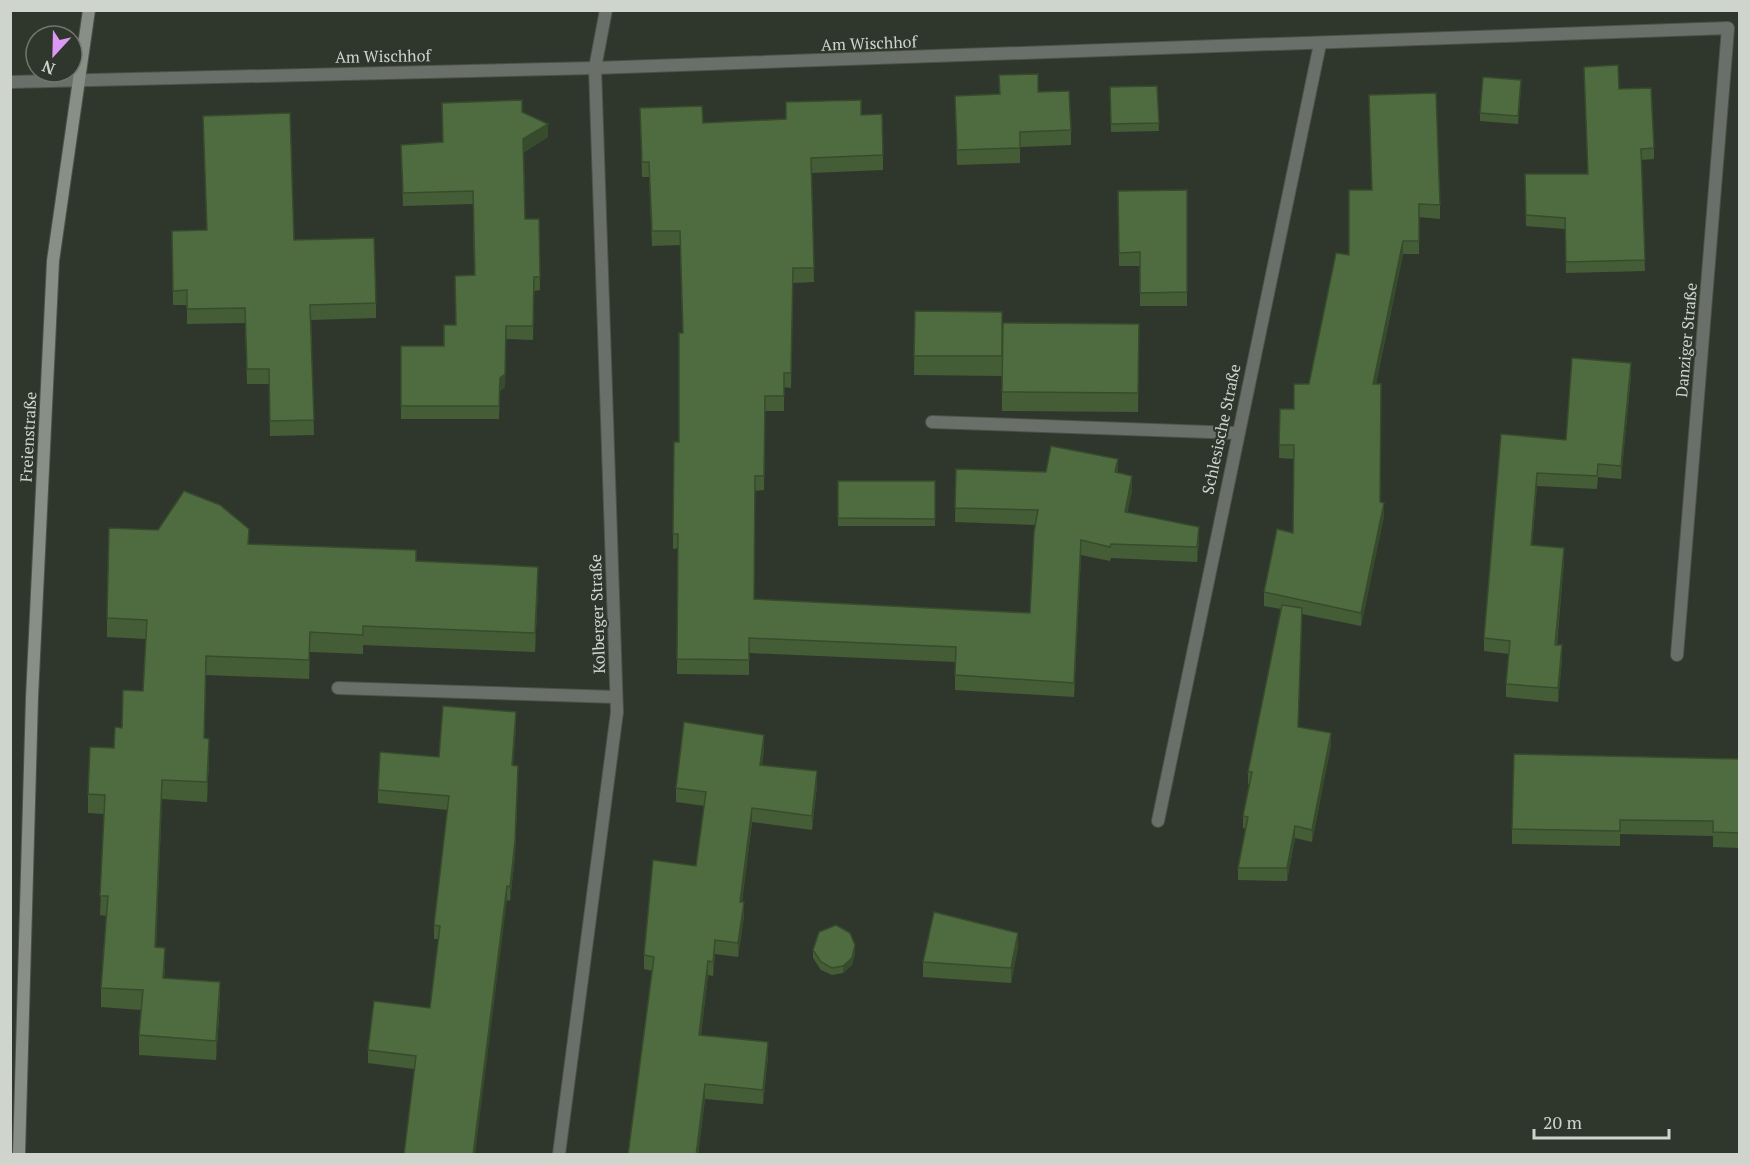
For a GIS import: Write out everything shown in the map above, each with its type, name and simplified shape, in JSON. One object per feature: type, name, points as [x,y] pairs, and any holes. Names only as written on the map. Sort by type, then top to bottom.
[{"type":"street","name":"Freienstraße","points":[[84,39],[89,10]]},
{"type":"street","name":"Kolberger Straße","points":[[559,1155],[617,712],[595,68],[606,10]]},
{"type":"street","name":"Am Wischhof","points":[[84,79],[595,68],[1728,28]]},
{"type":"street","name":"Danziger Straße","points":[[1677,655],[1728,28]]},
{"type":"street","name":"Schlesische Straße","points":[[1158,821],[1237,433],[1320,44]]},
{"type":"street","name":"Freienstraße","points":[[20,1155],[32,697],[53,261],[76,84]]},
{"type":"street","points":[[932,422],[1237,433]]},
{"type":"street","points":[[338,688],[616,697]]},
{"type":"building","points":[[1618,65],[1619,89],[1651,88],[1654,148],[1641,149],[1645,260],[1566,262],[1565,218],[1526,215],[1525,174],[1588,174],[1584,67]]},
{"type":"building","points":[[1038,74],[1038,92],[1069,91],[1071,130],[1020,132],[1020,148],[957,150],[955,96],[1000,94],[999,75]]},
{"type":"building","points":[[1483,77],[1521,80],[1518,116],[1480,113]]},
{"type":"building","points":[[1157,86],[1159,123],[1111,124],[1110,87]]},
{"type":"building","points":[[1436,93],[1440,205],[1419,204],[1419,241],[1403,241],[1373,384],[1381,384],[1380,502],[1384,503],[1361,613],[1264,592],[1277,529],[1293,533],[1294,445],[1279,445],[1280,409],[1294,409],[1294,384],[1309,384],[1336,253],[1349,255],[1349,190],[1372,190],[1369,95]]},
{"type":"building","points":[[522,100],[522,112],[548,124],[523,139],[525,219],[539,219],[540,277],[534,277],[533,326],[506,326],[505,374],[500,378],[499,406],[401,406],[401,346],[444,346],[444,325],[456,325],[455,276],[475,275],[473,191],[403,193],[401,145],[443,142],[442,103]]},
{"type":"building","points":[[861,100],[861,115],[882,114],[883,155],[811,158],[814,268],[793,268],[791,373],[784,373],[784,396],[765,396],[764,476],[755,476],[754,599],[1030,613],[1034,532],[1038,510],[955,508],[956,469],[1046,472],[1051,446],[1118,459],[1115,472],[1132,476],[1125,512],[1199,527],[1197,547],[1111,544],[1110,547],[1081,540],[1074,683],[955,675],[956,647],[749,638],[749,660],[677,659],[678,534],[673,534],[674,442],[679,442],[679,333],[683,333],[680,231],[652,231],[649,162],[642,162],[640,108],[702,106],[703,123],[786,119],[786,102]]},
{"type":"building","points":[[290,113],[294,240],[374,238],[376,303],[310,305],[314,420],[270,421],[269,369],[247,369],[245,308],[187,309],[187,290],[173,291],[172,231],[207,230],[203,116]]},
{"type":"building","points":[[1187,190],[1187,292],[1140,293],[1140,252],[1119,253],[1118,191]]},
{"type":"building","points":[[915,311],[1002,312],[1002,356],[914,356]]},
{"type":"building","points":[[1003,323],[1139,324],[1138,393],[1002,392]]},
{"type":"building","points":[[1572,358],[1631,363],[1621,466],[1598,464],[1597,476],[1537,473],[1531,545],[1564,548],[1555,645],[1562,645],[1558,688],[1506,684],[1510,641],[1484,638],[1501,434],[1566,440]]},
{"type":"building","points":[[838,481],[935,481],[935,519],[838,518]]},
{"type":"building","points":[[184,491],[220,505],[249,529],[248,544],[416,550],[416,561],[538,567],[535,633],[363,626],[363,635],[310,632],[309,660],[206,656],[204,738],[209,739],[207,782],[162,780],[155,947],[165,948],[163,978],[220,982],[216,1041],[139,1035],[143,990],[101,988],[108,896],[100,896],[105,795],[88,794],[90,747],[114,748],[115,727],[122,728],[123,690],[143,691],[147,620],[107,618],[109,528],[158,530]]},
{"type":"building","points":[[1282,605],[1302,608],[1298,727],[1331,733],[1312,830],[1295,826],[1287,868],[1238,868],[1248,817],[1243,816],[1252,772],[1248,772]]},
{"type":"building","points":[[443,706],[516,712],[512,765],[518,766],[515,841],[510,887],[507,886],[473,1155],[404,1155],[416,1056],[368,1050],[374,1001],[430,1008],[440,926],[434,925],[449,796],[378,790],[380,752],[439,757]]},
{"type":"building","points":[[684,722],[764,735],[760,765],[817,771],[812,816],[752,808],[740,902],[744,902],[738,943],[715,940],[713,962],[708,961],[699,1035],[768,1042],[763,1090],[705,1084],[696,1155],[628,1155],[654,957],[644,955],[653,860],[696,866],[706,792],[676,788]]},
{"type":"building","points":[[1514,754],[1740,759],[1740,833],[1713,832],[1713,821],[1620,820],[1620,831],[1512,829]]},
{"type":"building","points":[[934,912],[1018,933],[1011,968],[923,962]]},
{"type":"building","points":[[836,925],[850,933],[855,945],[852,958],[843,966],[832,968],[821,962],[813,950],[819,932]]}]
